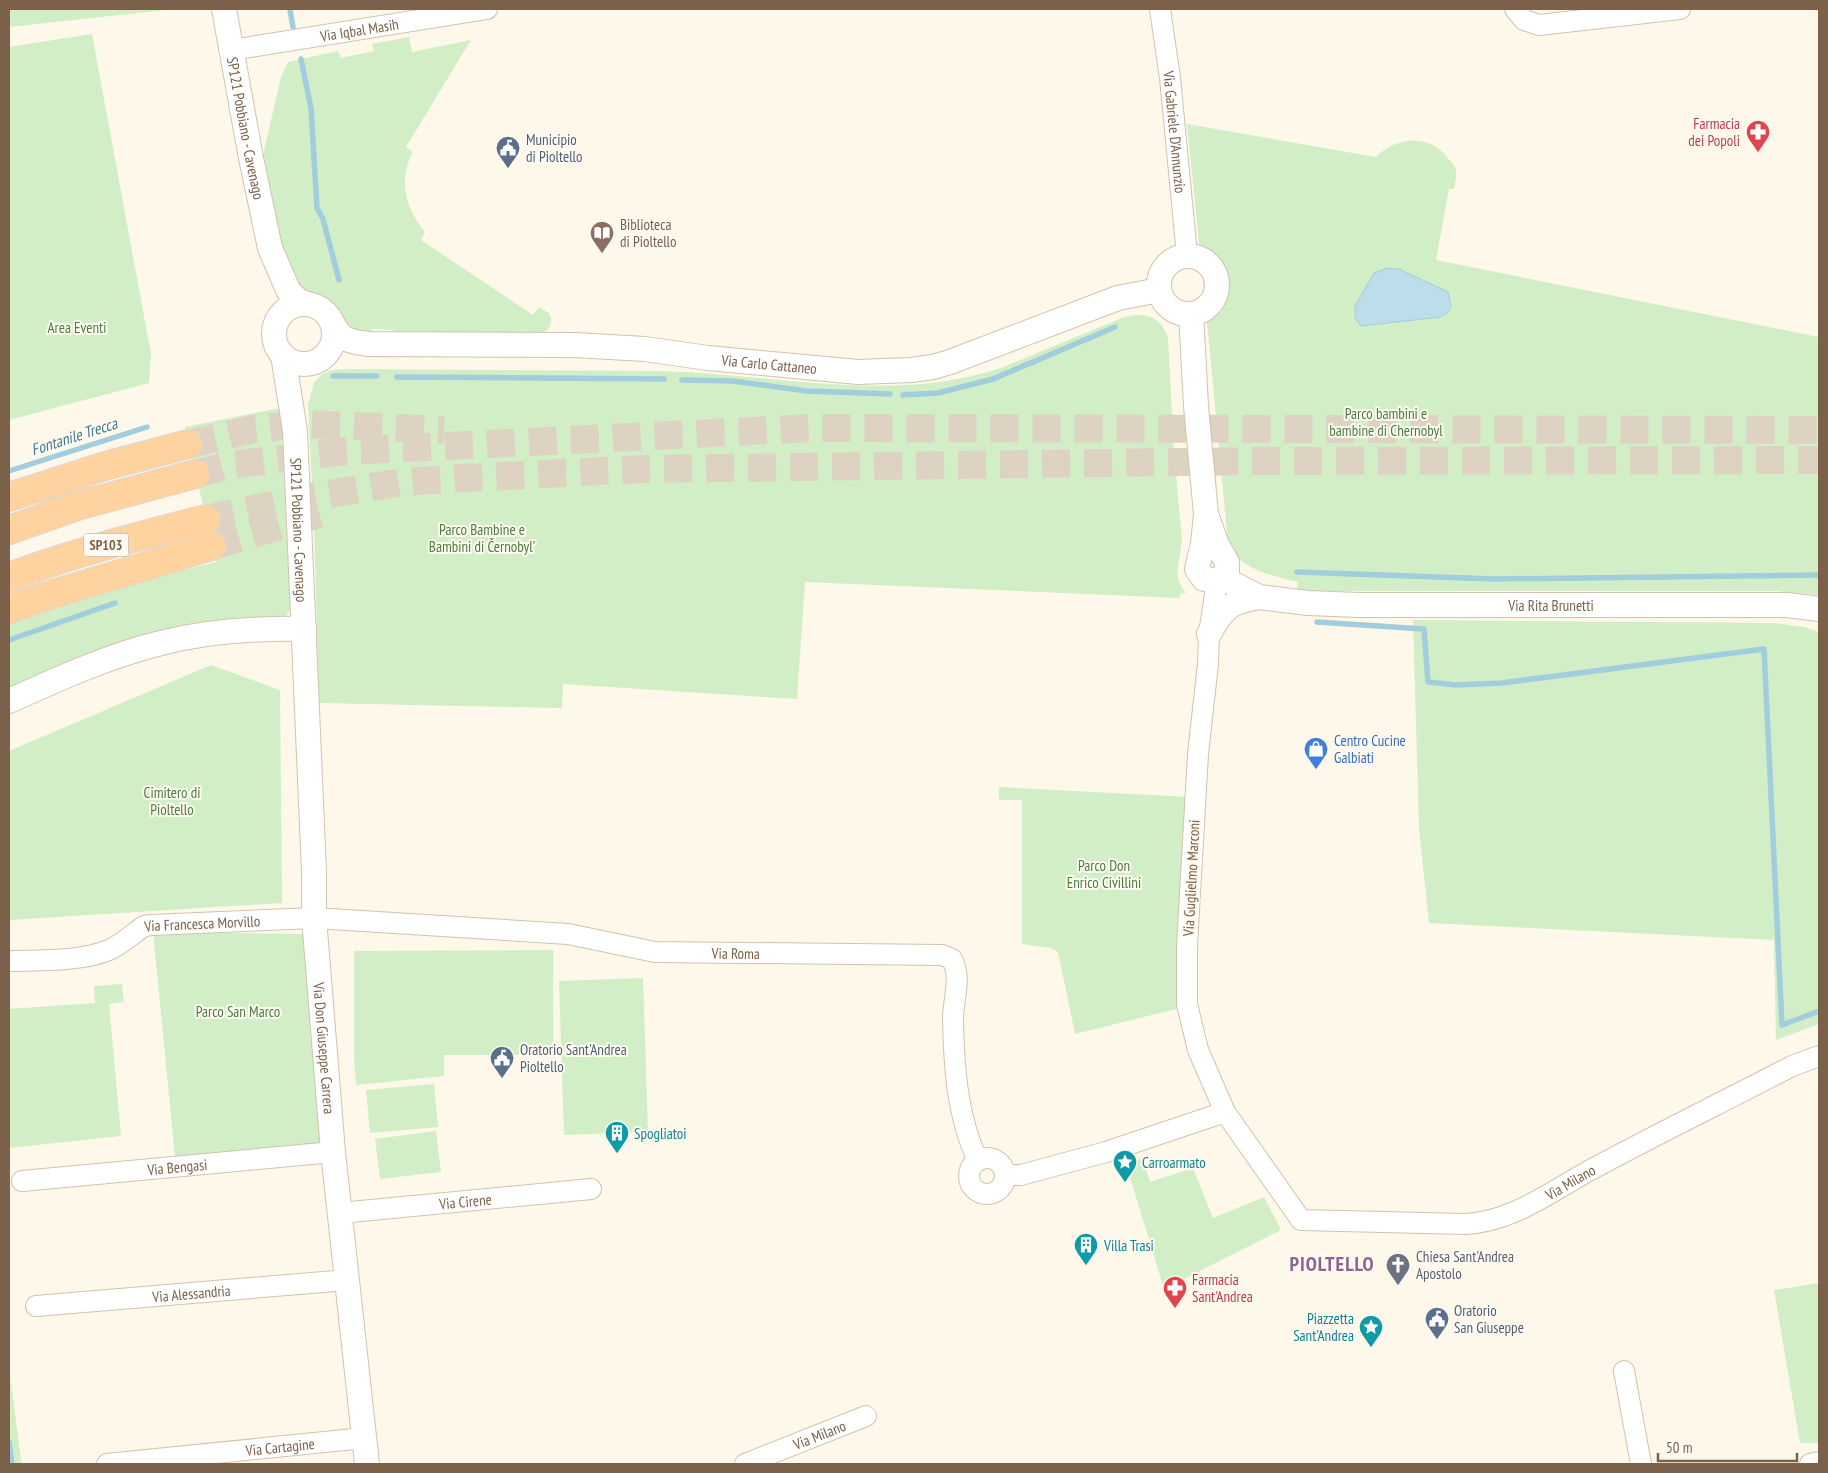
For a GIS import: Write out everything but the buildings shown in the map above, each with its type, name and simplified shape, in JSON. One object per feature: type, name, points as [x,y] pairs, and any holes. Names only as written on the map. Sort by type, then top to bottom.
[{"type":"highway","points":[[9,497],[105,466],[188,444]]},
{"type":"highway","points":[[9,530],[77,506],[195,474]]},
{"type":"highway","name":"SP103","points":[[9,578],[88,550],[206,519]]},
{"type":"highway","points":[[9,609],[212,546]]},
{"type":"street","name":"SP121 Pobbiano - Cavenago","points":[[224,9],[270,248],[275,342],[283,355],[295,431],[304,629]]},
{"type":"street","name":"Via Iqbal Masih","points":[[232,50],[487,9]]},
{"type":"street","name":"Via Gabriele D'Annunzio","points":[[1160,9],[1170,78],[1187,256]]},
{"type":"street","points":[[1515,9],[1524,20],[1539,25],[1680,9]]},
{"type":"street","name":"SP121 Pobbiano - Cavenago","points":[[270,248],[288,292],[300,301],[322,309],[333,324],[333,343],[310,370],[300,390],[297,401],[295,431]]},
{"type":"street","points":[[1187,256],[1197,257],[1206,262],[1213,269],[1217,278],[1217,288],[1208,306],[1191,314],[1174,311],[1162,299],[1159,290],[1159,282],[1165,266],[1179,257],[1187,256]]},
{"type":"street","name":"Via Carlo Cattaneo","points":[[333,324],[340,336],[345,339],[351,342],[368,344],[575,345],[645,349],[708,358],[858,372],[911,370],[950,362],[1118,298],[1159,290]]},
{"type":"street","points":[[274,327],[278,318],[286,309],[295,305],[307,304]]},
{"type":"street","name":"Via Guglielmo Marconi","points":[[1191,314],[1198,437],[1206,514],[1204,535],[1215,568],[1208,664],[1197,763],[1187,946],[1187,1004],[1198,1050],[1225,1112],[1301,1220]]},
{"type":"street","name":"Via Carlo Cattaneo","points":[[321,358],[344,348],[368,344]]},
{"type":"street","points":[[283,355],[290,361],[299,364],[308,364],[321,358]]},
{"type":"street","name":"Via Rita Brunetti","points":[[1215,568],[1270,599],[1308,603],[1359,605],[1787,605],[1819,608]]},
{"type":"street","points":[[1209,636],[1216,620],[1225,609],[1237,602],[1270,599]]},
{"type":"street","points":[[9,701],[110,658],[160,643],[220,632],[304,629]]},
{"type":"street","name":"Via Don Giuseppe Carrera","points":[[304,629],[315,902],[314,918],[333,1152],[367,1464]]},
{"type":"street","name":"Via Francesca Morvillo","points":[[9,961],[80,957],[104,952],[144,926],[151,924],[314,918]]},
{"type":"street","name":"Via Roma","points":[[314,918],[552,932],[655,952],[932,953],[942,955],[952,959],[957,976],[953,1018],[958,1096],[963,1124],[978,1161]]},
{"type":"street","name":"Via Milano","points":[[1301,1220],[1465,1224],[1495,1219],[1517,1211],[1596,1166],[1792,1066],[1819,1056]]},
{"type":"street","points":[[1006,1175],[1021,1176],[1106,1152],[1225,1112]]},
{"type":"street","name":"Via Bengasi","points":[[22,1181],[333,1152]]},
{"type":"street","points":[[984,1159],[996,1160],[1006,1175],[1004,1185],[996,1192],[986,1194],[980,1193],[972,1186],[970,1176],[971,1170],[978,1161],[984,1159]]},
{"type":"street","name":"Via Cirene","points":[[340,1213],[591,1189]]},
{"type":"street","name":"Via Alessandria","points":[[36,1306],[347,1280]]},
{"type":"street","points":[[1624,1371],[1641,1464]]},
{"type":"street","name":"Via Milano","points":[[745,1464],[866,1416]]},
{"type":"street","name":"Via Cartagine","points":[[107,1464],[364,1438]]},
{"type":"street","points":[[1810,1464],[1819,1462]]},
{"type":"green space","points":[[9,9],[175,9],[9,27]]},
{"type":"green space","name":"Area Eventi","points":[[92,34],[151,354],[149,383],[9,420],[9,47]]},
{"type":"green space","points":[[409,37],[412,52],[471,40],[406,147],[413,152],[408,162],[406,173],[406,193],[408,204],[425,232],[421,240],[533,315],[539,307],[549,313],[550,325],[541,334],[398,333],[392,330],[372,329],[367,338],[351,338],[324,305],[303,298],[282,260],[263,155],[281,77],[288,62],[338,51],[341,58],[374,51],[372,44]]},
{"type":"green space","name":"Parco bambini e bambine di Chernobyl","points":[[1187,124],[1376,157],[1384,150],[1402,142],[1412,140],[1431,144],[1447,157],[1455,166],[1456,172],[1454,189],[1449,189],[1436,260],[1819,337],[1819,595],[1776,591],[1314,591],[1297,589],[1298,582],[1265,573],[1242,562],[1234,554],[1224,536],[1227,533]]},
{"type":"green space","name":"Parco Bambine e Bambini di Černobyl’","points":[[1135,315],[1151,317],[1156,320],[1163,327],[1168,338],[1174,451],[1182,541],[1177,573],[1180,584],[1186,593],[1181,593],[1179,598],[805,582],[797,699],[563,684],[562,708],[319,703],[308,404],[314,383],[321,375],[331,370],[657,371],[830,384],[873,386],[916,384],[959,379],[1001,368],[1124,317]]},
{"type":"green space","points":[[280,408],[291,609],[285,617],[9,694],[9,623],[112,590],[216,562],[185,427]]},
{"type":"green space","points":[[1413,620],[1774,623],[1804,627],[1819,632],[1819,1024],[1776,1040],[1774,940],[1429,923],[1419,829]]},
{"type":"green space","name":"Cimitero di Pioltello","points":[[211,665],[280,690],[282,903],[9,920],[9,751]]},
{"type":"green space","name":"Parco Don Enrico Civillini","points":[[999,787],[1190,797],[1180,1008],[1075,1034],[1058,952],[1051,948],[1022,944],[1022,800],[999,800]]},
{"type":"green space","name":"Parco San Marco","points":[[153,932],[307,934],[326,1144],[175,1157]]},
{"type":"green space","points":[[553,950],[553,1055],[444,1055],[444,1076],[356,1085],[354,1056],[354,951]]},
{"type":"green space","points":[[643,978],[648,1132],[564,1135],[559,981]]},
{"type":"green space","points":[[122,984],[124,1002],[109,1004],[121,1136],[9,1148],[9,1009],[95,1003],[94,986]]},
{"type":"green space","points":[[434,1084],[438,1127],[370,1133],[366,1090]]},
{"type":"green space","points":[[436,1131],[441,1172],[380,1179],[375,1139]]},
{"type":"green space","points":[[1143,1158],[1150,1182],[1193,1168],[1213,1218],[1264,1197],[1281,1230],[1164,1289],[1126,1164]]},
{"type":"green space","points":[[1819,1283],[1819,1443],[1800,1443],[1774,1290]]},
{"type":"green space","points":[[9,1367],[21,1460],[22,1464],[9,1464]]},
{"type":"water","points":[[1388,268],[1399,269],[1448,292],[1451,307],[1447,313],[1440,317],[1361,326],[1355,318],[1355,306],[1374,273]]},
{"type":"waterway","points":[[290,10],[293,27]]},
{"type":"waterway","points":[[301,59],[311,108],[317,208],[323,219],[339,280]]},
{"type":"waterway","points":[[903,395],[938,393],[993,379],[1115,327]]},
{"type":"waterway","points":[[333,376],[377,376]]},
{"type":"waterway","points":[[397,377],[664,379]]},
{"type":"waterway","points":[[682,380],[733,381],[807,391],[890,394]]},
{"type":"waterway","name":"Fontanile Trecca","points":[[9,471],[147,427]]},
{"type":"waterway","points":[[1297,572],[1494,579],[1819,575]]},
{"type":"waterway","points":[[9,640],[115,603]]},
{"type":"waterway","points":[[1317,622],[1424,629],[1428,682],[1456,685],[1502,683],[1764,649],[1782,1025],[1819,1011]]},
{"type":"waterway","points":[[9,1442],[12,1464]]},
{"type":"tunnel","points":[[188,444],[254,429],[306,424],[444,430]]},
{"type":"tunnel","points":[[195,474],[230,465],[345,451],[813,428],[1819,430]]},
{"type":"tunnel","points":[[206,519],[309,497],[403,482],[643,469],[1259,461],[1819,460]]},
{"type":"tunnel","points":[[212,546],[323,513]]},
{"type":"place","name":"Farmacia dei Popoli","points":[[1758,153]]},
{"type":"place","name":"Municipio di Pioltello","points":[[508,169]]},
{"type":"place","name":"Biblioteca di Pioltello","points":[[602,254]]},
{"type":"place","name":"Centro Cucine Galbiati","points":[[1316,770]]},
{"type":"place","name":"Oratorio Sant'Andrea Pioltello","points":[[502,1079]]},
{"type":"place","name":"Spogliatoi","points":[[617,1154]]},
{"type":"place","name":"Carroarmato","points":[[1125,1183]]},
{"type":"place","name":"Villa Trasi","points":[[1086,1266]]},
{"type":"place","name":"Chiesa Sant'Andrea Apostolo","points":[[1398,1286]]},
{"type":"place","name":"Farmacia Sant'Andrea","points":[[1175,1309]]},
{"type":"place","name":"Oratorio San Giuseppe","points":[[1437,1340]]},
{"type":"place","name":"Piazzetta Sant'Andrea","points":[[1371,1348]]},
{"type":"district","name":"PIOLTELLO","points":[[1332,1264]]}]
